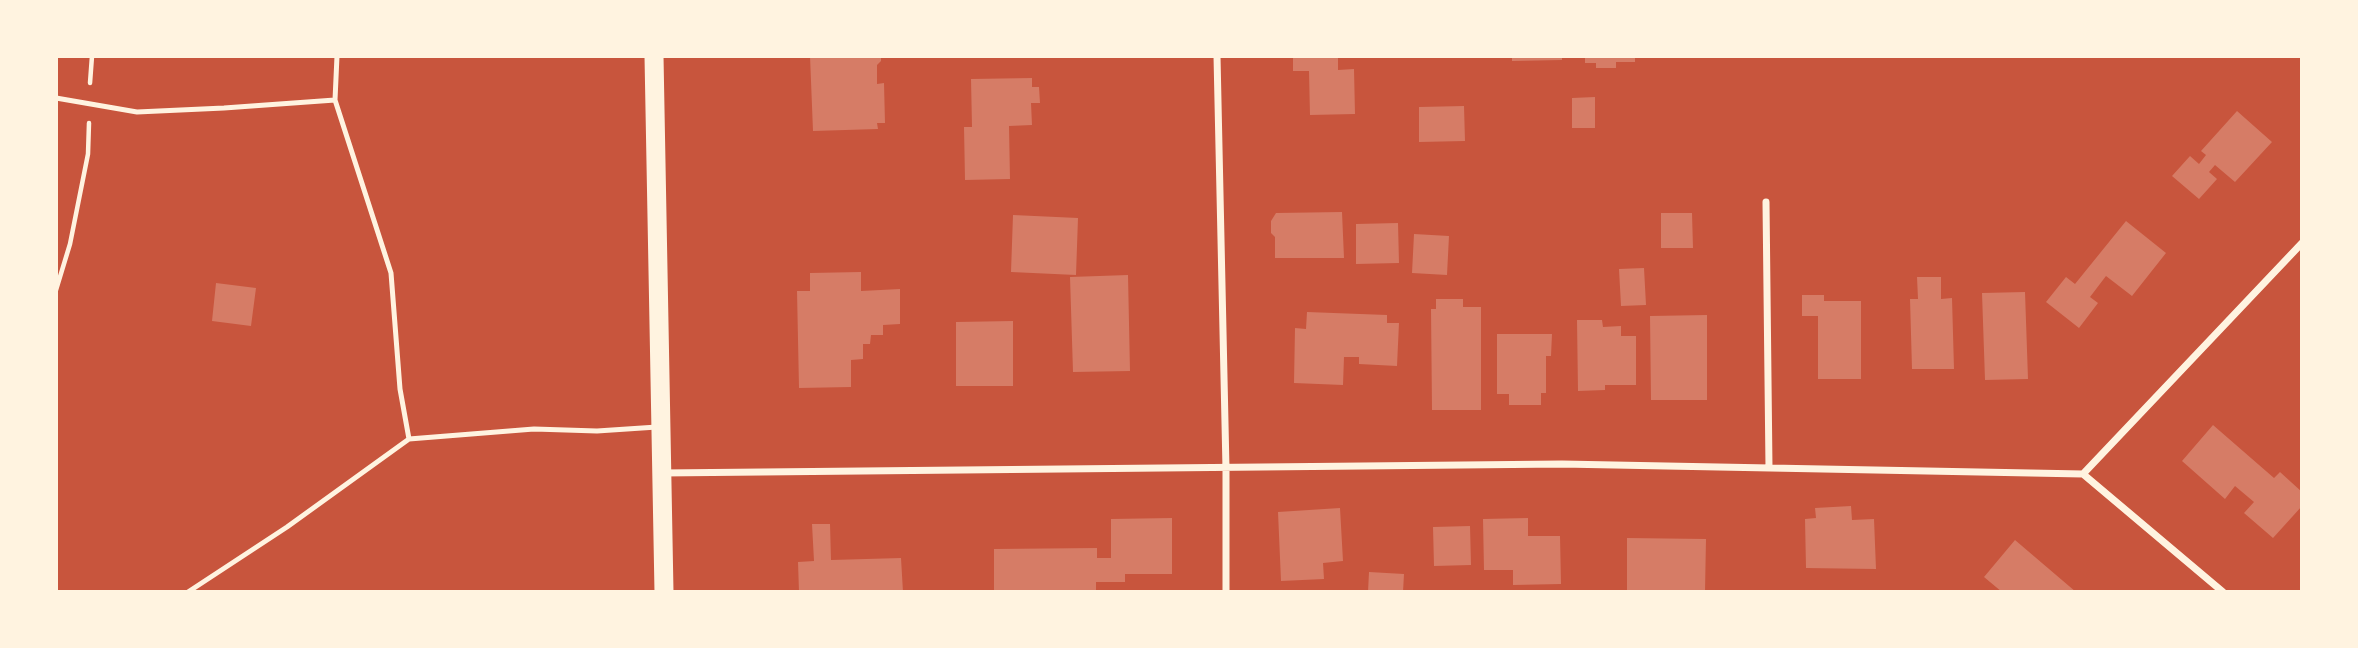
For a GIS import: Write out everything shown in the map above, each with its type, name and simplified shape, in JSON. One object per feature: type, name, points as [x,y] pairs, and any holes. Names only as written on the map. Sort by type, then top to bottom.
[{"type":"highway","points":[[654,56],[664,592]]},
{"type":"street","points":[[1217,56],[1226,592]]},
{"type":"street","points":[[1766,202],[1769,468]]},
{"type":"street","points":[[2083,474],[2302,243]]},
{"type":"street","points":[[661,473],[1562,464],[2083,474],[2223,592]]},
{"type":"lane","points":[[337,56],[335,100],[391,273],[400,389],[409,439]]},
{"type":"lane","points":[[56,98],[137,112],[335,100]]},
{"type":"lane","points":[[188,592],[287,527],[409,439],[534,429],[597,431],[660,427]]},
{"type":"path","points":[[56,290],[70,244],[88,154],[89,104]]},
{"type":"building","points":[[810,56],[881,56],[877,65],[877,84],[884,83],[885,123],[877,123],[878,129],[813,131]]},
{"type":"building","points":[[1293,56],[1338,56],[1338,70],[1354,69],[1355,114],[1310,115],[1309,71],[1293,71]]},
{"type":"building","points":[[1512,56],[1562,56],[1562,60],[1512,61]]},
{"type":"building","points":[[1585,56],[1635,56],[1635,62],[1616,62],[1616,68],[1596,68],[1596,63],[1585,63]]},
{"type":"building","points":[[1032,78],[1032,87],[1039,87],[1040,103],[1031,103],[1032,125],[1009,126],[1010,179],[965,180],[964,127],[972,127],[971,79]]},
{"type":"building","points":[[1595,97],[1595,128],[1572,128],[1572,98]]},
{"type":"building","points":[[1464,106],[1465,141],[1419,142],[1419,107]]},
{"type":"building","points":[[2237,111],[2272,142],[2235,182],[2215,165],[2209,172],[2217,179],[2199,199],[2172,176],[2190,156],[2199,164],[2206,155],[2201,151]]},
{"type":"building","points":[[1342,212],[1344,258],[1275,258],[1275,237],[1271,233],[1271,221],[1276,213]]},
{"type":"building","points":[[1661,213],[1692,213],[1693,248],[1661,248]]},
{"type":"building","points":[[1013,215],[1078,218],[1076,275],[1011,272]]},
{"type":"building","points":[[2126,221],[2166,253],[2132,296],[2106,276],[2090,297],[2098,303],[2079,328],[2046,302],[2066,277],[2075,284]]},
{"type":"building","points":[[1398,223],[1399,263],[1356,264],[1356,224]]},
{"type":"building","points":[[1414,234],[1449,236],[1447,275],[1412,273]]},
{"type":"building","points":[[1644,268],[1646,305],[1621,306],[1619,269]]},
{"type":"building","points":[[861,272],[861,291],[900,289],[900,324],[883,325],[883,335],[871,335],[870,344],[863,344],[863,359],[851,360],[851,387],[799,388],[797,291],[810,291],[810,273]]},
{"type":"building","points":[[1128,275],[1130,371],[1073,372],[1070,277]]},
{"type":"building","points":[[1917,277],[1941,277],[1941,299],[1952,298],[1954,369],[1912,369],[1910,299],[1918,299]]},
{"type":"building","points":[[216,283],[256,288],[251,326],[212,321]]},
{"type":"building","points":[[2025,292],[2028,379],[1985,380],[1982,293]]},
{"type":"building","points":[[1802,295],[1824,295],[1824,301],[1861,301],[1861,379],[1818,379],[1818,316],[1802,316]]},
{"type":"building","points":[[1436,299],[1463,299],[1463,307],[1481,307],[1481,410],[1432,410],[1431,309],[1436,309]]},
{"type":"building","points":[[1307,312],[1387,315],[1387,323],[1399,323],[1397,366],[1359,364],[1359,357],[1344,357],[1343,385],[1294,383],[1295,328],[1306,329]]},
{"type":"building","points":[[1707,315],[1707,400],[1651,400],[1650,316]]},
{"type":"building","points":[[1577,320],[1602,320],[1603,327],[1621,326],[1621,336],[1636,336],[1636,385],[1605,385],[1605,390],[1578,391]]},
{"type":"building","points":[[1013,321],[1013,386],[956,386],[956,322]]},
{"type":"building","points":[[1497,334],[1552,334],[1551,356],[1546,356],[1546,393],[1541,393],[1541,405],[1509,405],[1509,394],[1497,394]]},
{"type":"building","points":[[2213,425],[2274,478],[2280,472],[2302,492],[2302,506],[2273,538],[2244,513],[2254,502],[2235,486],[2225,499],[2182,461]]},
{"type":"building","points":[[1851,506],[1852,520],[1874,519],[1876,569],[1806,568],[1805,519],[1816,518],[1815,508]]},
{"type":"building","points":[[1340,508],[1343,561],[1323,563],[1324,579],[1281,581],[1278,512]]},
{"type":"building","points":[[1172,518],[1172,574],[1125,574],[1125,582],[1096,582],[1096,592],[994,592],[994,549],[1097,548],[1097,558],[1111,558],[1111,519]]},
{"type":"building","points":[[1528,518],[1528,536],[1560,536],[1561,584],[1513,585],[1513,570],[1484,570],[1483,519]]},
{"type":"building","points":[[812,524],[830,524],[831,560],[901,558],[903,592],[799,592],[798,562],[814,561]]},
{"type":"building","points":[[1470,526],[1471,565],[1434,566],[1433,527]]},
{"type":"building","points":[[1627,538],[1706,539],[1705,592],[1627,592]]},
{"type":"building","points":[[2015,540],[2076,592],[2002,592],[1984,577]]},
{"type":"building","points":[[1369,572],[1404,574],[1403,592],[1368,592]]}]
